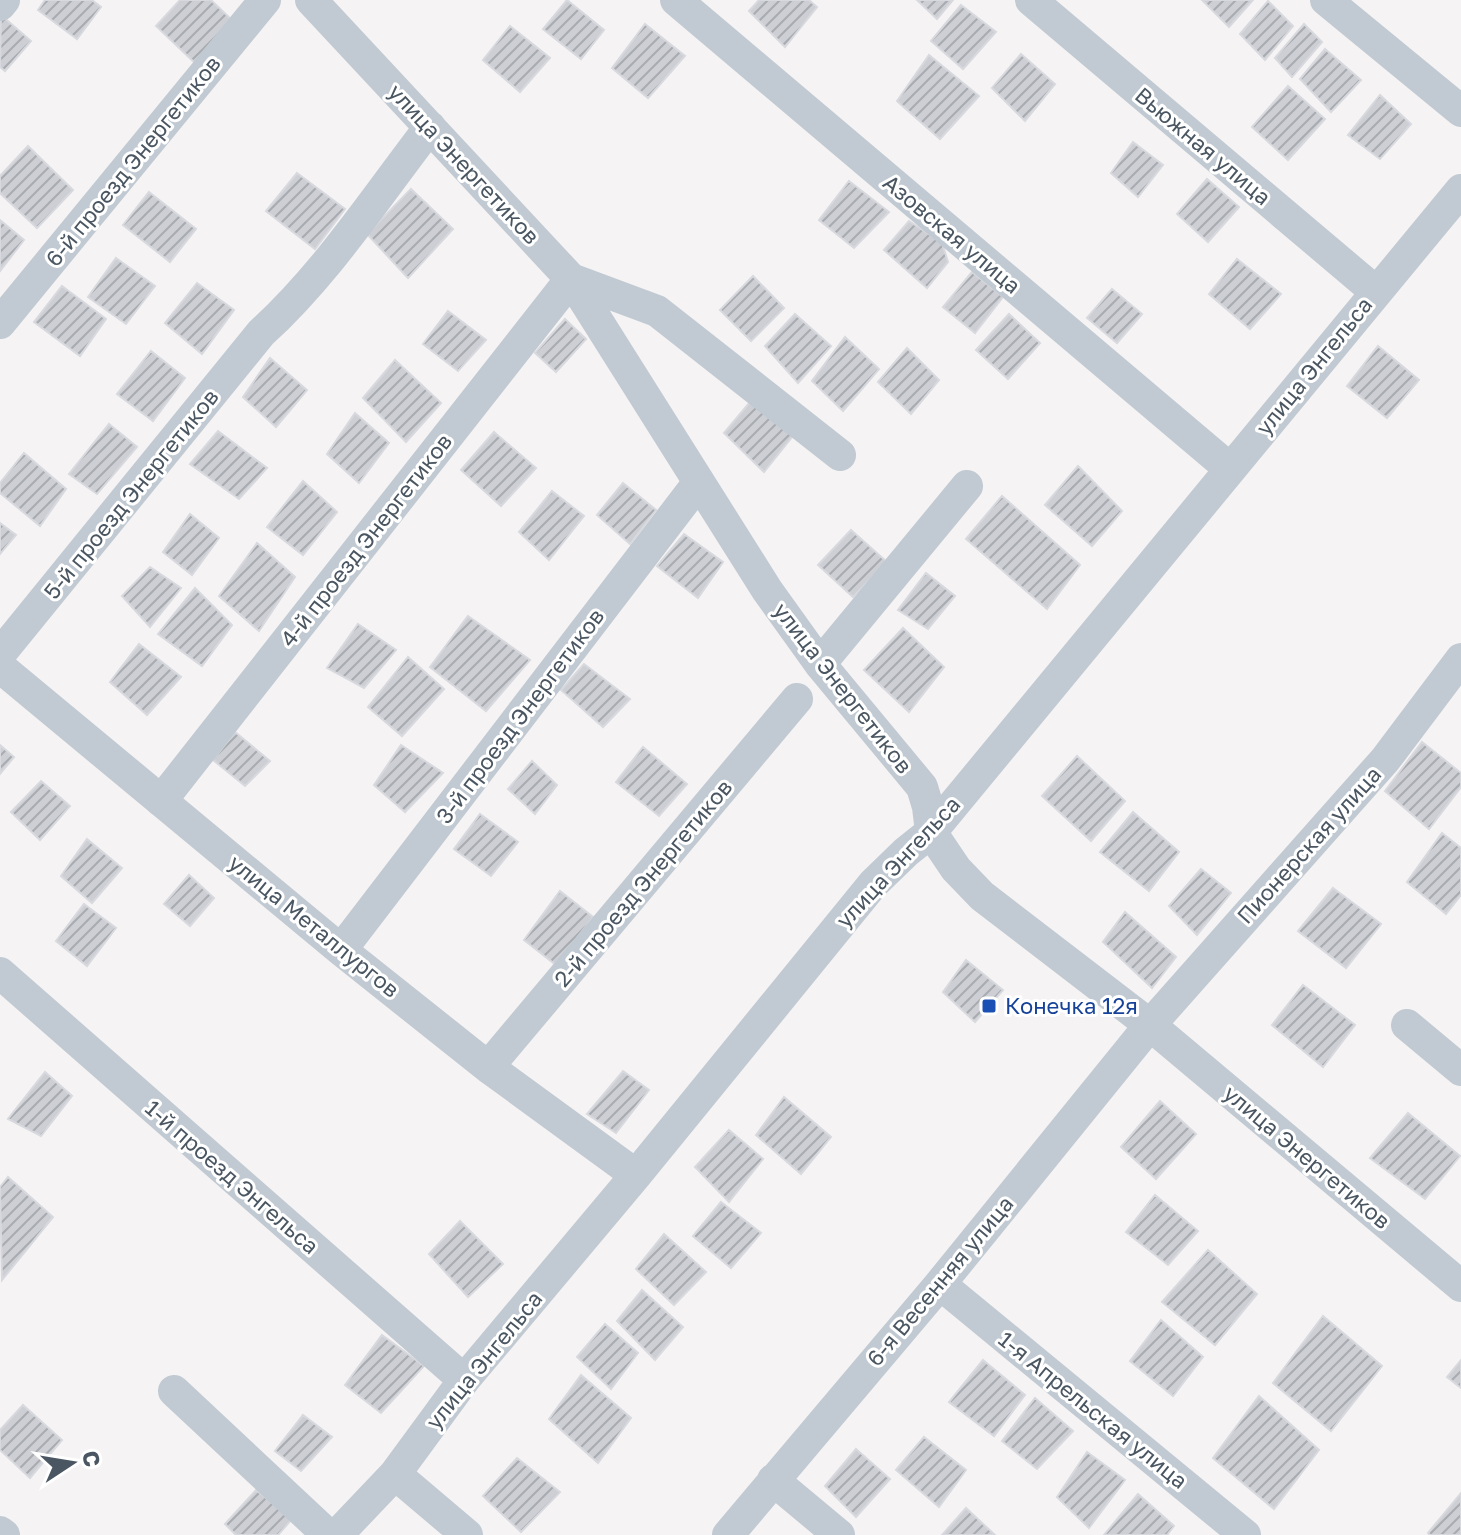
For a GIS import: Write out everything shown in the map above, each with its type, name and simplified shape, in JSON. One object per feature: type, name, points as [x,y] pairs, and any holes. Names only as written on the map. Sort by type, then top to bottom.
[{"type":"street","points":[[0,5],[4,0]]},
{"type":"street","name":"6-й проезд Энергетиков","points":[[0,323],[265,0]]},
{"type":"street","name":"улица Энергетиков","points":[[311,0],[571,279],[767,590],[820,664],[922,787],[931,832],[956,869],[982,896],[1150,1025],[1461,1286]]},
{"type":"street","name":"Азовская улица","points":[[676,0],[1229,468]]},
{"type":"street","name":"Вьюжная улица","points":[[1031,0],[1375,291]]},
{"type":"street","points":[[1326,0],[1461,111]]},
{"type":"street","name":"5-й проезд Энергетиков","points":[[0,654],[261,333],[292,305],[317,275],[430,127]]},
{"type":"street","name":"улица Энгельса","points":[[337,1535],[395,1474],[464,1380],[873,884],[931,832],[1461,190]]},
{"type":"street","points":[[571,279],[657,311],[840,455]]},
{"type":"street","name":"4-й проезд Энергетиков","points":[[161,801],[571,279]]},
{"type":"street","name":"3-й проезд Энергетиков","points":[[341,950],[699,482]]},
{"type":"street","points":[[820,664],[967,486]]},
{"type":"street","name":"Пионерская улица","points":[[1150,1025],[1385,760],[1461,659]]},
{"type":"street","name":"улица Металлургов","points":[[0,667],[341,950],[488,1067],[636,1175]]},
{"type":"street","name":"2-й проезд Энергетиков","points":[[488,1067],[797,699]]},
{"type":"street","name":"1-й проезд Энгельса","points":[[0,973],[464,1380]]},
{"type":"street","name":"6-я Весенняя улица","points":[[728,1535],[940,1284],[1150,1025]]},
{"type":"street","points":[[1407,1025],[1461,1070]]},
{"type":"street","name":"1-я Апрельская улица","points":[[940,1284],[1245,1535]]},
{"type":"street","points":[[174,1391],[328,1535]]},
{"type":"street","points":[[395,1474],[467,1535]]},
{"type":"street","points":[[773,1480],[839,1535]]},
{"type":"building","points":[[45,0],[92,0],[101,7],[77,39],[38,10]]},
{"type":"building","points":[[180,0],[211,0],[233,21],[195,63],[156,26]]},
{"type":"building","points":[[567,0],[604,30],[581,59],[543,29]]},
{"type":"building","points":[[759,0],[809,0],[817,7],[785,47],[749,11]]},
{"type":"building","points":[[917,0],[953,0],[937,19]]},
{"type":"building","points":[[1202,0],[1253,0],[1229,27]]},
{"type":"building","points":[[1268,1],[1293,26],[1265,60],[1240,34]]},
{"type":"building","points":[[961,5],[996,32],[963,69],[931,41]]},
{"type":"building","points":[[1,15],[31,41],[5,71],[0,67]]},
{"type":"building","points":[[645,24],[685,56],[648,98],[612,68]]},
{"type":"building","points":[[1304,24],[1322,42],[1292,77],[1275,58]]},
{"type":"building","points":[[510,26],[550,58],[520,92],[483,60]]},
{"type":"building","points":[[1325,49],[1361,80],[1331,112],[1300,79]]},
{"type":"building","points":[[1021,54],[1055,84],[1025,121],[992,88]]},
{"type":"building","points":[[929,55],[979,96],[940,139],[897,101]]},
{"type":"building","points":[[1288,86],[1325,119],[1288,160],[1252,127]]},
{"type":"building","points":[[1380,95],[1411,124],[1380,159],[1348,135]]},
{"type":"building","points":[[1133,142],[1163,165],[1138,197],[1111,173]]},
{"type":"building","points":[[28,146],[73,190],[37,228],[0,193],[0,176]]},
{"type":"building","points":[[297,173],[345,209],[315,249],[266,211]]},
{"type":"building","points":[[1207,179],[1239,207],[1208,242],[1177,214]]},
{"type":"building","points":[[849,181],[889,212],[854,248],[819,220]]},
{"type":"building","points":[[411,189],[453,229],[408,278],[367,234]]},
{"type":"building","points":[[149,192],[196,229],[170,262],[123,225]]},
{"type":"building","points":[[0,220],[24,240],[0,271]]},
{"type":"building","points":[[909,221],[942,243],[948,262],[927,288],[884,250]]},
{"type":"building","points":[[116,258],[155,286],[126,324],[88,297]]},
{"type":"building","points":[[1237,259],[1281,294],[1250,329],[1209,294]]},
{"type":"building","points":[[972,272],[1003,297],[975,333],[943,307]]},
{"type":"building","points":[[753,276],[784,308],[751,341],[720,310]]},
{"type":"building","points":[[197,283],[234,310],[202,354],[165,323]]},
{"type":"building","points":[[62,286],[106,319],[80,356],[34,322]]},
{"type":"building","points":[[1112,289],[1142,314],[1117,343],[1087,318]]},
{"type":"building","points":[[448,311],[486,340],[458,371],[423,344]]},
{"type":"building","points":[[795,314],[831,346],[798,383],[765,346]]},
{"type":"building","points":[[1009,314],[1040,343],[1008,379],[976,350]]},
{"type":"building","points":[[565,319],[586,339],[556,372],[535,353]]},
{"type":"building","points":[[845,337],[879,369],[843,411],[812,381]]},
{"type":"building","points":[[1378,346],[1419,380],[1387,418],[1347,386]]},
{"type":"building","points":[[907,348],[939,380],[911,414],[878,382]]},
{"type":"building","points":[[151,351],[185,378],[153,421],[117,394]]},
{"type":"building","points":[[270,358],[307,390],[276,427],[243,397]]},
{"type":"building","points":[[395,360],[441,403],[406,442],[363,398]]},
{"type":"building","points":[[756,395],[796,432],[764,472],[724,433]]},
{"type":"building","points":[[355,413],[389,443],[359,483],[327,454]]},
{"type":"building","points":[[109,424],[137,447],[97,494],[69,474]]},
{"type":"building","points":[[218,431],[267,468],[239,499],[190,464]]},
{"type":"building","points":[[494,432],[536,468],[501,506],[461,470]]},
{"type":"building","points":[[24,453],[66,489],[40,526],[0,493],[0,483]]},
{"type":"building","points":[[1078,466],[1122,511],[1092,546],[1045,505]]},
{"type":"building","points":[[303,481],[337,512],[303,555],[267,527]]},
{"type":"building","points":[[623,483],[656,510],[630,544],[597,515]]},
{"type":"building","points":[[552,491],[584,516],[549,560],[519,532]]},
{"type":"building","points":[[1002,496],[1080,565],[1047,609],[966,539]]},
{"type":"building","points":[[190,514],[219,538],[192,575],[163,552]]},
{"type":"building","points":[[0,523],[16,535],[0,554]]},
{"type":"building","points":[[851,530],[887,562],[853,597],[818,565]]},
{"type":"building","points":[[684,534],[723,562],[698,598],[657,566]]},
{"type":"building","points":[[257,543],[295,577],[259,631],[219,596]]},
{"type":"building","points":[[150,567],[181,588],[150,627],[122,596]]},
{"type":"building","points":[[926,573],[955,596],[928,629],[898,610]]},
{"type":"building","points":[[195,588],[232,625],[202,666],[158,634]]},
{"type":"building","points":[[468,616],[530,660],[486,711],[430,667]]},
{"type":"building","points":[[358,624],[396,650],[364,688],[327,668]]},
{"type":"building","points":[[903,628],[944,667],[909,712],[864,670]]},
{"type":"building","points":[[139,644],[181,677],[147,715],[110,682]]},
{"type":"building","points":[[408,657],[444,689],[402,736],[368,707]]},
{"type":"building","points":[[584,664],[630,699],[603,727],[561,690]]},
{"type":"building","points":[[235,732],[270,761],[245,786],[213,760]]},
{"type":"building","points":[[1422,742],[1461,773],[1461,787],[1429,829],[1385,791]]},
{"type":"building","points":[[0,745],[14,757],[0,774]]},
{"type":"building","points":[[401,745],[443,773],[405,812],[374,785]]},
{"type":"building","points":[[643,747],[687,784],[659,816],[616,782]]},
{"type":"building","points":[[1077,756],[1125,801],[1091,841],[1042,796]]},
{"type":"building","points":[[532,761],[557,785],[535,814],[508,789]]},
{"type":"building","points":[[41,781],[70,806],[40,840],[11,812]]},
{"type":"building","points":[[1133,812],[1179,852],[1149,891],[1100,852]]},
{"type":"building","points":[[480,814],[518,842],[491,876],[454,849]]},
{"type":"building","points":[[1442,833],[1461,848],[1461,895],[1446,914],[1407,882]]},
{"type":"building","points":[[87,839],[122,868],[92,903],[61,876]]},
{"type":"building","points":[[1201,869],[1231,893],[1197,935],[1169,906]]},
{"type":"building","points":[[189,875],[214,898],[190,926],[164,904]]},
{"type":"building","points":[[1333,888],[1381,924],[1346,968],[1298,931]]},
{"type":"building","points":[[560,891],[593,917],[556,965],[524,940]]},
{"type":"building","points":[[84,904],[116,928],[87,966],[56,941]]},
{"type":"building","points":[[1125,912],[1176,957],[1152,988],[1103,942]]},
{"type":"building","points":[[966,960],[1003,990],[975,1022],[943,992]]},
{"type":"building","points":[[1303,985],[1355,1025],[1323,1067],[1272,1025]]},
{"type":"building","points":[[623,1071],[649,1090],[616,1133],[587,1114]]},
{"type":"building","points":[[45,1072],[72,1096],[41,1136],[8,1119]]},
{"type":"building","points":[[784,1097],[831,1137],[801,1174],[756,1135]]},
{"type":"building","points":[[1160,1101],[1196,1134],[1156,1179],[1121,1147]]},
{"type":"building","points":[[1408,1113],[1460,1156],[1425,1199],[1370,1158]]},
{"type":"building","points":[[729,1130],[763,1159],[729,1202],[695,1167]]},
{"type":"building","points":[[8,1177],[53,1217],[2,1280],[0,1187]]},
{"type":"building","points":[[1155,1195],[1198,1231],[1168,1265],[1126,1232]]},
{"type":"building","points":[[721,1202],[761,1233],[731,1268],[693,1236]]},
{"type":"building","points":[[460,1221],[503,1264],[468,1297],[429,1254]]},
{"type":"building","points":[[664,1234],[706,1272],[674,1305],[636,1269]]},
{"type":"building","points":[[1208,1250],[1257,1294],[1215,1345],[1162,1302]]},
{"type":"building","points":[[642,1290],[683,1327],[655,1360],[617,1321]]},
{"type":"building","points":[[1323,1316],[1382,1366],[1331,1431],[1273,1383]]},
{"type":"building","points":[[1161,1320],[1203,1357],[1173,1396],[1130,1361]]},
{"type":"building","points":[[605,1324],[638,1353],[611,1389],[577,1357]]},
{"type":"building","points":[[382,1335],[424,1366],[381,1413],[345,1385]]},
{"type":"building","points":[[983,1360],[1025,1395],[994,1436],[949,1402]]},
{"type":"building","points":[[1461,1360],[1461,1388],[1447,1377]]},
{"type":"building","points":[[581,1375],[631,1418],[598,1463],[549,1419]]},
{"type":"building","points":[[1259,1396],[1319,1450],[1274,1509],[1213,1458]]},
{"type":"building","points":[[1035,1398],[1073,1431],[1037,1469],[1002,1441]]},
{"type":"building","points":[[23,1405],[62,1440],[30,1478],[0,1450],[0,1430]]},
{"type":"building","points":[[303,1415],[332,1437],[301,1471],[275,1451]]},
{"type":"building","points":[[924,1437],[966,1470],[939,1507],[896,1470]]},
{"type":"building","points":[[856,1449],[890,1479],[856,1517],[825,1486]]},
{"type":"building","points":[[1087,1452],[1125,1480],[1089,1528],[1057,1497]]},
{"type":"building","points":[[517,1458],[560,1492],[521,1532],[483,1496]]},
{"type":"building","points":[[256,1490],[292,1519],[278,1535],[236,1535],[225,1524]]},
{"type":"building","points":[[1461,1493],[1461,1535],[1430,1535],[1428,1533]]},
{"type":"building","points":[[1138,1494],[1174,1526],[1167,1535],[1104,1535]]},
{"type":"building","points":[[966,1508],[995,1535],[942,1535]]},
{"type":"place","name":"Конечка 12я","points":[[989,1006]]}]
